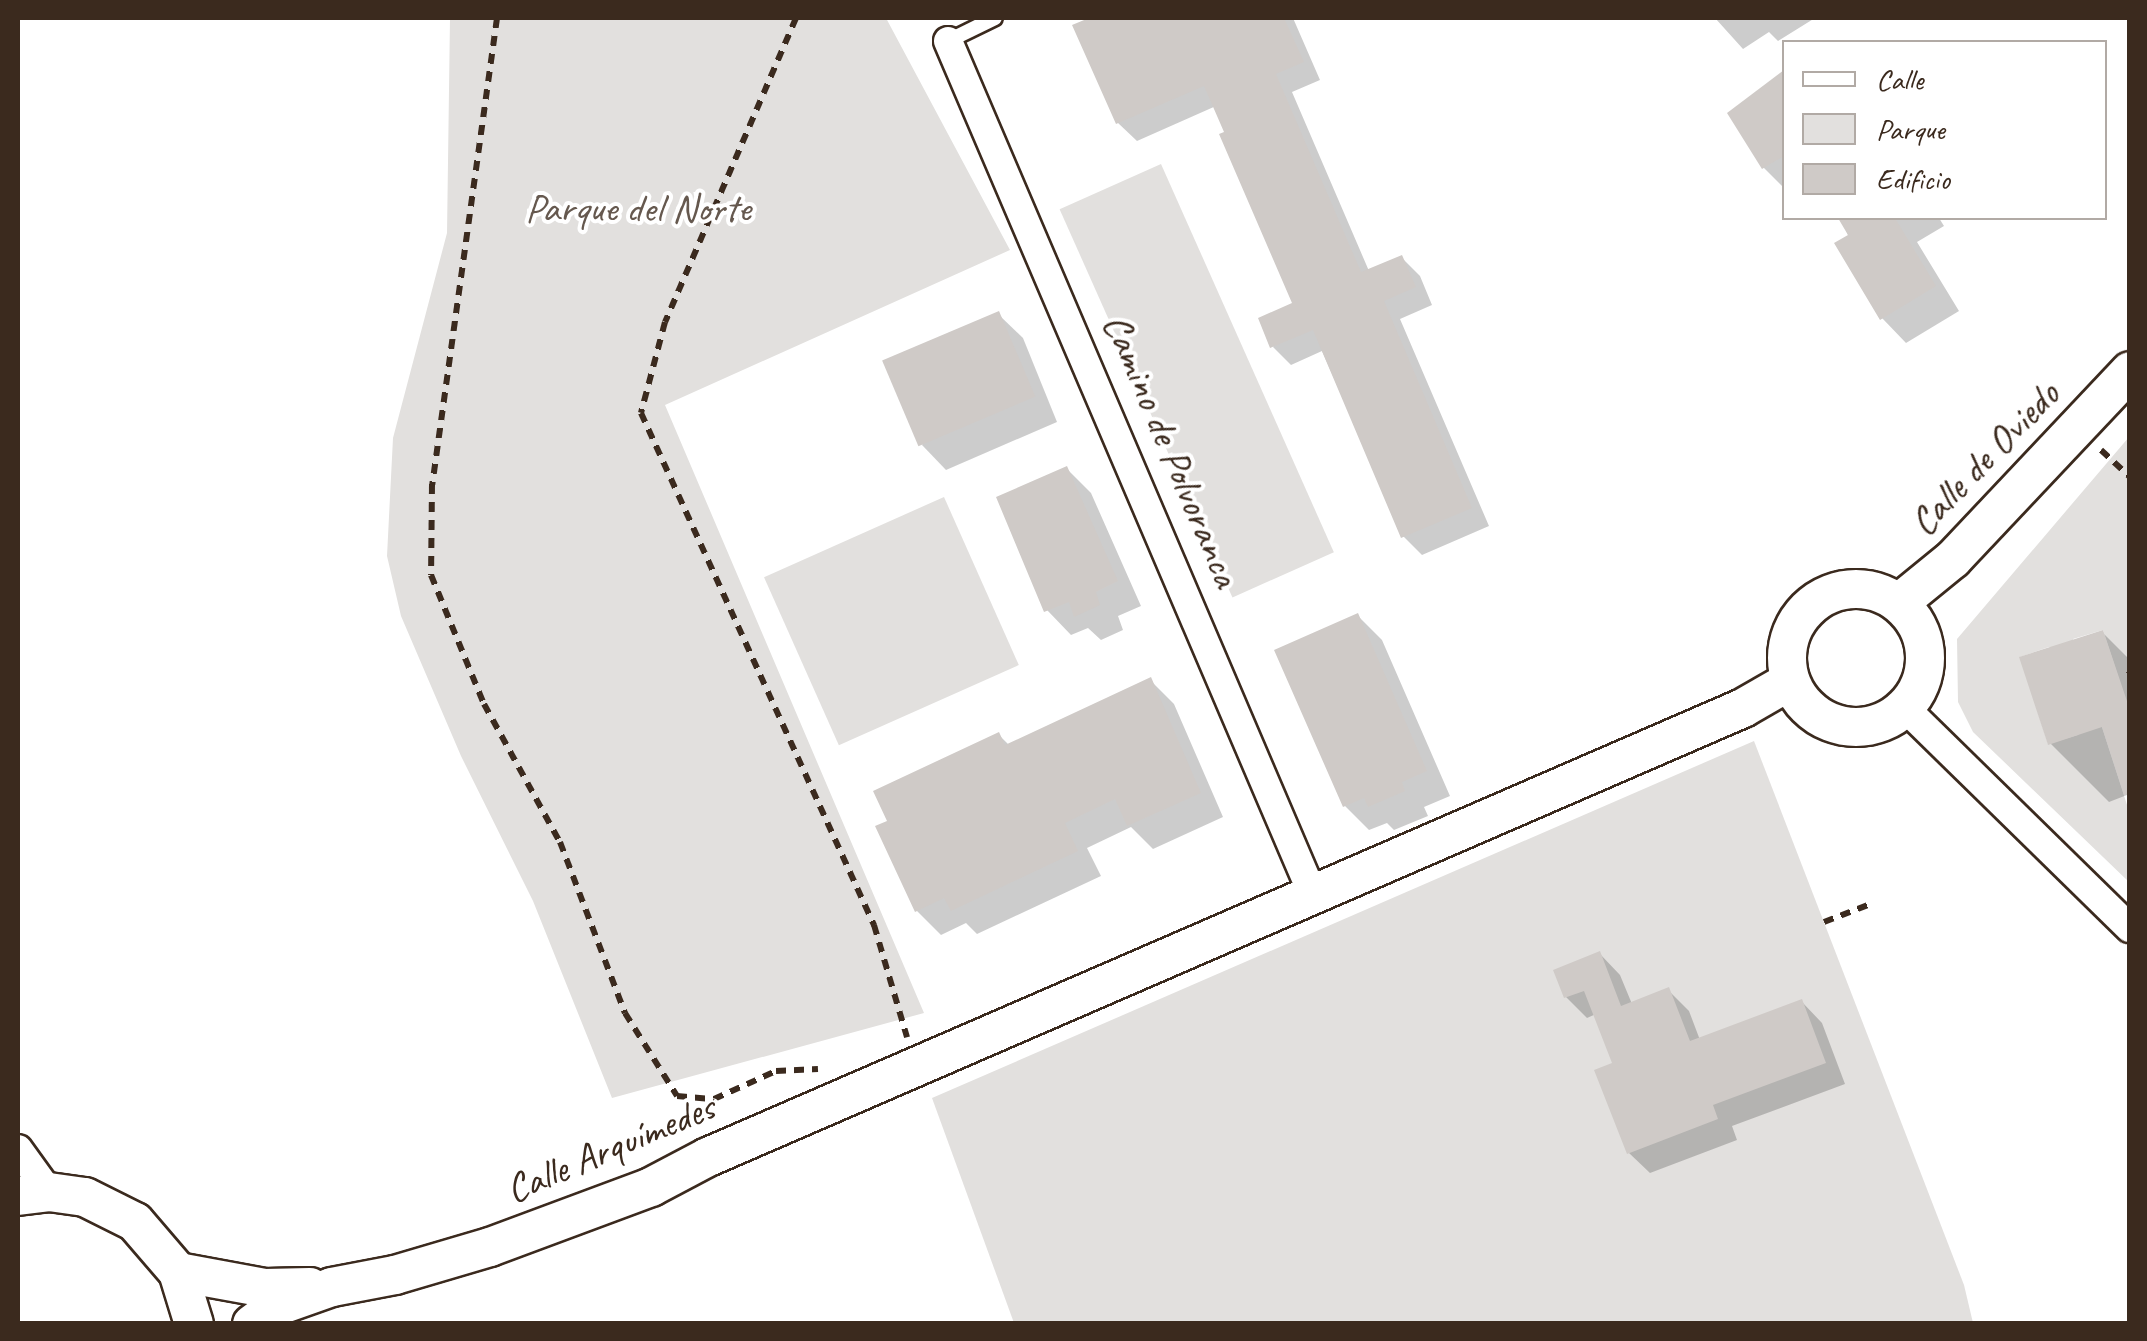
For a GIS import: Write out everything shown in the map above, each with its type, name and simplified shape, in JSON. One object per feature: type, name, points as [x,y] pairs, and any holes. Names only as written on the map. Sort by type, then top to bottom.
[{"type":"street","name":"Camino de Polvoranca","points":[[948,41],[1313,894]]},
{"type":"street","name":"Calle de Oviedo","points":[[1899,603],[1953,559],[2130,371]]},
{"type":"street","points":[[1852,588],[1876,591],[1899,603],[1921,634],[1925,663],[1919,686],[1904,708],[1878,724],[1836,724],[1804,704],[1790,681],[1786,664],[1792,631],[1811,604],[1829,593],[1852,588]]},
{"type":"street","points":[[915,1068],[1742,708],[1790,681]]},
{"type":"street","points":[[1904,708],[2130,928]]},
{"type":"street","name":"Calle Arquímedes","points":[[252,1324],[275,1306],[332,1287],[395,1275],[490,1247],[633,1194],[915,1068]]},
{"type":"street","points":[[18,1148],[33,1194],[85,1197],[136,1222],[178,1272],[194,1324]]},
{"type":"street","name":"Calle Arquímedes","points":[[178,1272],[265,1288],[332,1287]]},
{"type":"lane","points":[[948,41],[995,18]]},
{"type":"path","points":[[498,18],[432,484],[431,575],[484,704],[560,842],[626,1014],[677,1096],[714,1099],[776,1071],[819,1069],[872,1085]]},
{"type":"path","points":[[796,18],[665,322],[641,412],[874,925],[915,1068]]},
{"type":"path","points":[[1824,922],[1873,903]]},
{"type":"green space","name":"Parque del Norte","points":[[450,18],[886,18],[1010,250],[665,405],[924,1013],[612,1098],[533,901],[461,756],[401,616],[387,556],[393,438],[447,233]]},
{"type":"green space","points":[[1161,164],[1334,552],[1232,597],[1060,209]]},
{"type":"green space","points":[[2129,437],[2129,710],[2103,630],[2073,639],[2078,656],[2049,647],[2020,657],[2048,744],[2078,735],[2097,712],[2129,811],[2129,882],[1973,732],[1958,702],[1957,639]]},
{"type":"green space","points":[[944,497],[1019,665],[839,745],[764,577]]},
{"type":"green space","points":[[1754,741],[1964,1285],[1973,1323],[1014,1323],[932,1098]]},
{"type":"building","points":[[1089,18],[1284,18],[1304,62],[1276,74],[1361,272],[1402,255],[1416,287],[1384,301],[1472,508],[1401,538],[1313,330],[1270,348],[1258,318],[1292,303],[1219,134],[1224,132],[1204,86],[1116,124],[1072,25]]},
{"type":"building","points":[[1782,72],[1782,157],[1762,169],[1727,113]]},
{"type":"building","points":[[1839,220],[1896,220],[1936,286],[1880,320],[1834,243],[1848,235]]},
{"type":"building","points":[[999,311],[1035,397],[918,446],[882,361]]},
{"type":"building","points":[[1067,466],[1118,581],[1096,592],[1100,605],[1074,617],[1069,602],[1044,612],[996,497]]},
{"type":"building","points":[[1358,613],[1427,771],[1402,782],[1405,791],[1368,807],[1364,798],[1343,807],[1274,650]]},
{"type":"building","points":[[2103,630],[2130,710],[2130,794],[2124,795],[2102,727],[2048,745],[2019,657]]},
{"type":"building","points":[[1151,677],[1201,793],[1127,826],[1115,799],[1065,823],[1078,851],[951,911],[944,898],[915,912],[875,826],[887,821],[873,791],[999,732],[1005,745]]},
{"type":"building","points":[[1600,951],[1621,1006],[1669,987],[1690,1041],[1802,999],[1826,1063],[1713,1105],[1718,1119],[1627,1154],[1594,1070],[1612,1063],[1584,991],[1564,998],[1553,970]]}]
